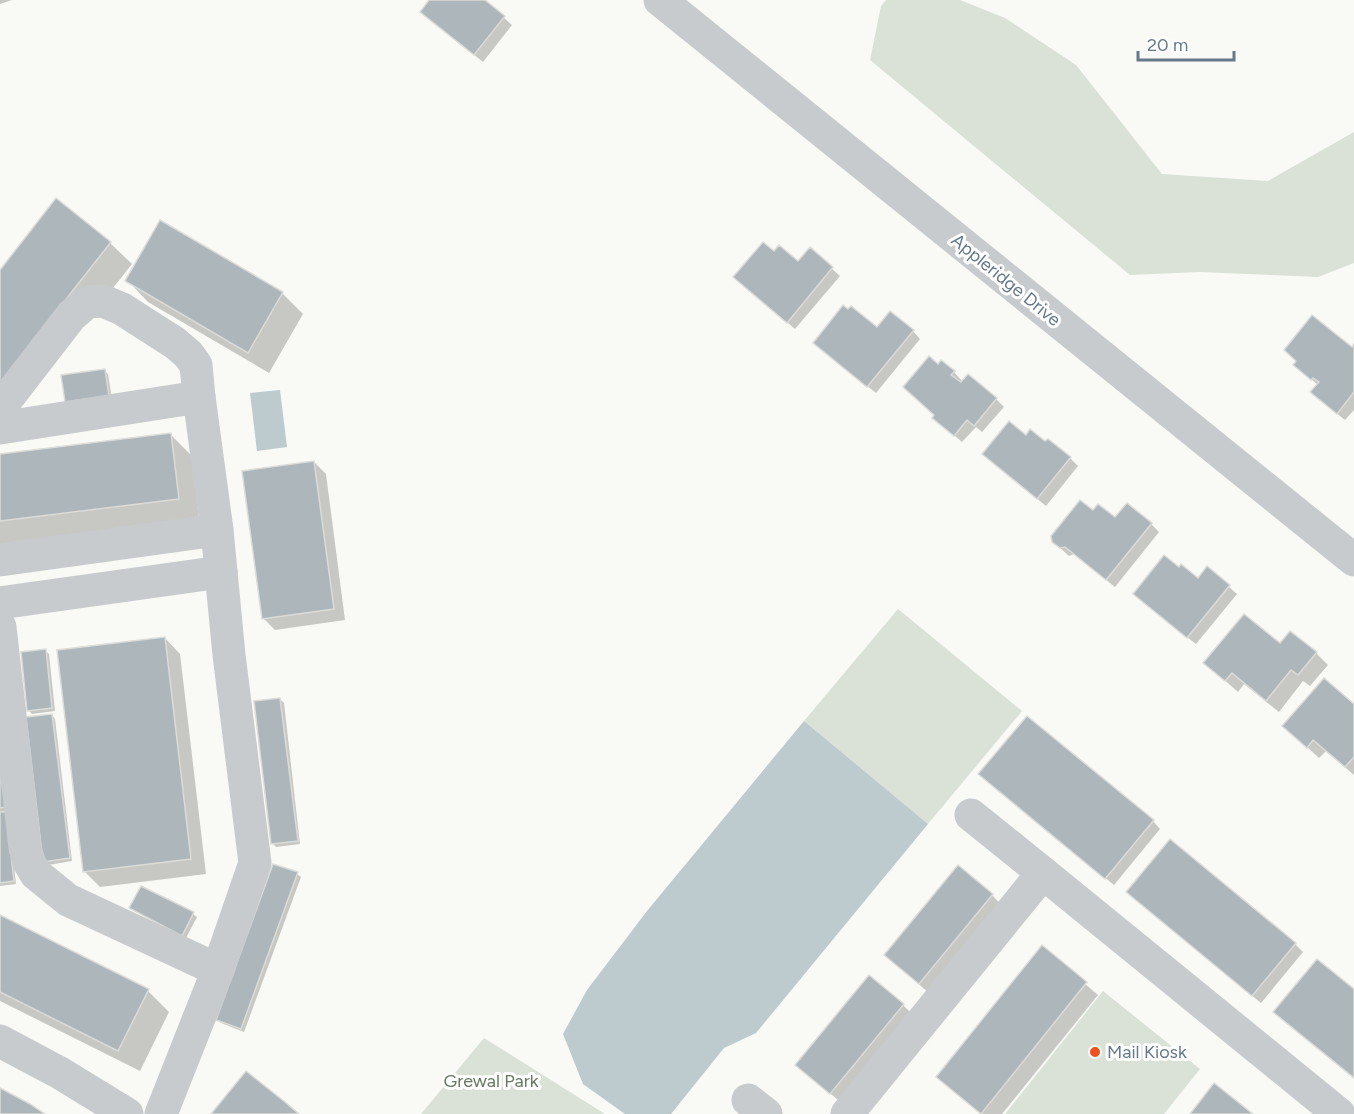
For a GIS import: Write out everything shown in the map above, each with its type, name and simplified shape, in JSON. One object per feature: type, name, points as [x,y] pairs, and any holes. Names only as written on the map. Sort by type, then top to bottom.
[{"type":"street","name":"Appleridge Drive","points":[[660,0],[1354,560]]},
{"type":"street","points":[[0,408],[71,316],[87,303],[103,301],[122,309],[175,343],[188,354],[196,365],[255,863],[218,970],[161,1114]]},
{"type":"street","points":[[0,428],[199,397]]},
{"type":"street","points":[[0,560],[217,530]]},
{"type":"street","points":[[0,603],[221,572]]},
{"type":"street","points":[[0,627],[25,848],[36,874],[68,900],[218,970]]},
{"type":"street","points":[[970,815],[1043,873],[1319,1108]]},
{"type":"street","points":[[848,1114],[1043,873]]},
{"type":"street","points":[[0,1041],[60,1073],[127,1114]]},
{"type":"green space","points":[[886,0],[960,0],[1005,18],[1076,65],[1162,174],[1268,181],[1354,132],[1354,263],[1318,277],[1199,272],[1130,275],[870,60],[881,6]]},
{"type":"green space","points":[[898,609],[1022,711],[928,824],[804,721]]},
{"type":"green space","points":[[1103,991],[1200,1069],[1164,1114],[1005,1114]]},
{"type":"green space","name":"Grewal Park","points":[[484,1038],[605,1114],[421,1114]]},
{"type":"shaded area","points":[[280,390],[287,447],[257,451],[250,393]]},
{"type":"shaded area","points":[[804,721],[928,824],[756,1033],[724,1048],[671,1114],[625,1114],[583,1084],[563,1034],[587,990],[647,911]]},
{"type":"building","points":[[429,0],[485,0],[505,16],[474,55],[420,12]]},
{"type":"building","points":[[56,198],[111,242],[0,383],[0,270]]},
{"type":"building","points":[[160,220],[283,292],[248,353],[125,281]]},
{"type":"building","points":[[763,242],[774,251],[779,245],[798,261],[810,247],[833,267],[787,323],[733,277]]},
{"type":"building","points":[[843,305],[848,309],[851,306],[877,327],[890,311],[914,330],[867,387],[813,343]]},
{"type":"building","points":[[1312,315],[1352,347],[1354,344],[1354,392],[1337,414],[1310,392],[1319,382],[1313,378],[1311,380],[1293,365],[1296,361],[1284,350]]},
{"type":"building","points":[[929,356],[938,364],[941,360],[955,371],[951,375],[961,382],[968,374],[997,398],[974,426],[967,420],[954,436],[932,418],[934,415],[903,387]]},
{"type":"building","points":[[105,369],[109,396],[65,402],[61,375]]},
{"type":"building","points":[[1009,421],[1026,435],[1030,429],[1045,441],[1048,439],[1071,457],[1037,499],[982,454]]},
{"type":"building","points":[[171,433],[179,499],[0,521],[0,454]]},
{"type":"building","points":[[314,461],[334,609],[262,619],[242,471]]},
{"type":"building","points":[[1080,500],[1093,510],[1098,504],[1115,517],[1127,503],[1152,523],[1106,580],[1065,547],[1060,548],[1052,542],[1051,536]]},
{"type":"building","points":[[1164,555],[1179,567],[1181,564],[1198,578],[1207,566],[1230,585],[1187,638],[1133,594]]},
{"type":"building","points":[[1244,614],[1280,643],[1290,631],[1317,652],[1298,675],[1291,670],[1266,701],[1232,673],[1225,681],[1203,663]]},
{"type":"building","points":[[165,637],[191,859],[83,872],[57,650]]},
{"type":"building","points":[[46,649],[52,708],[27,711],[21,652]]},
{"type":"building","points":[[1324,678],[1354,704],[1354,757],[1345,767],[1313,740],[1307,748],[1282,726]]},
{"type":"building","points":[[280,698],[298,841],[271,844],[254,701]]},
{"type":"building","points":[[52,714],[70,858],[43,862],[26,717]]},
{"type":"building","points":[[1027,716],[1154,820],[1105,879],[978,774]]},
{"type":"building","points":[[0,758],[6,807],[0,808]]},
{"type":"building","points":[[0,812],[6,812],[14,881],[0,883]]},
{"type":"building","points":[[1170,839],[1296,943],[1252,996],[1126,892]]},
{"type":"building","points":[[273,864],[298,872],[241,1029],[216,1020]]},
{"type":"building","points":[[958,865],[993,894],[919,984],[884,955]]},
{"type":"building","points":[[141,886],[194,912],[182,936],[129,908]]},
{"type":"building","points":[[0,915],[149,989],[118,1051],[0,992]]},
{"type":"building","points":[[1042,945],[1087,982],[981,1114],[936,1077]]},
{"type":"building","points":[[1317,959],[1354,989],[1354,1078],[1273,1012]]},
{"type":"building","points":[[869,975],[904,1004],[830,1094],[795,1065]]},
{"type":"building","points":[[246,1071],[285,1102],[299,1114],[211,1114]]},
{"type":"building","points":[[1214,1083],[1253,1114],[1190,1114]]},
{"type":"building","points":[[0,1088],[30,1104],[45,1114],[0,1114]]},
{"type":"place","name":"Mail Kiosk","points":[[1095,1052]]}]
